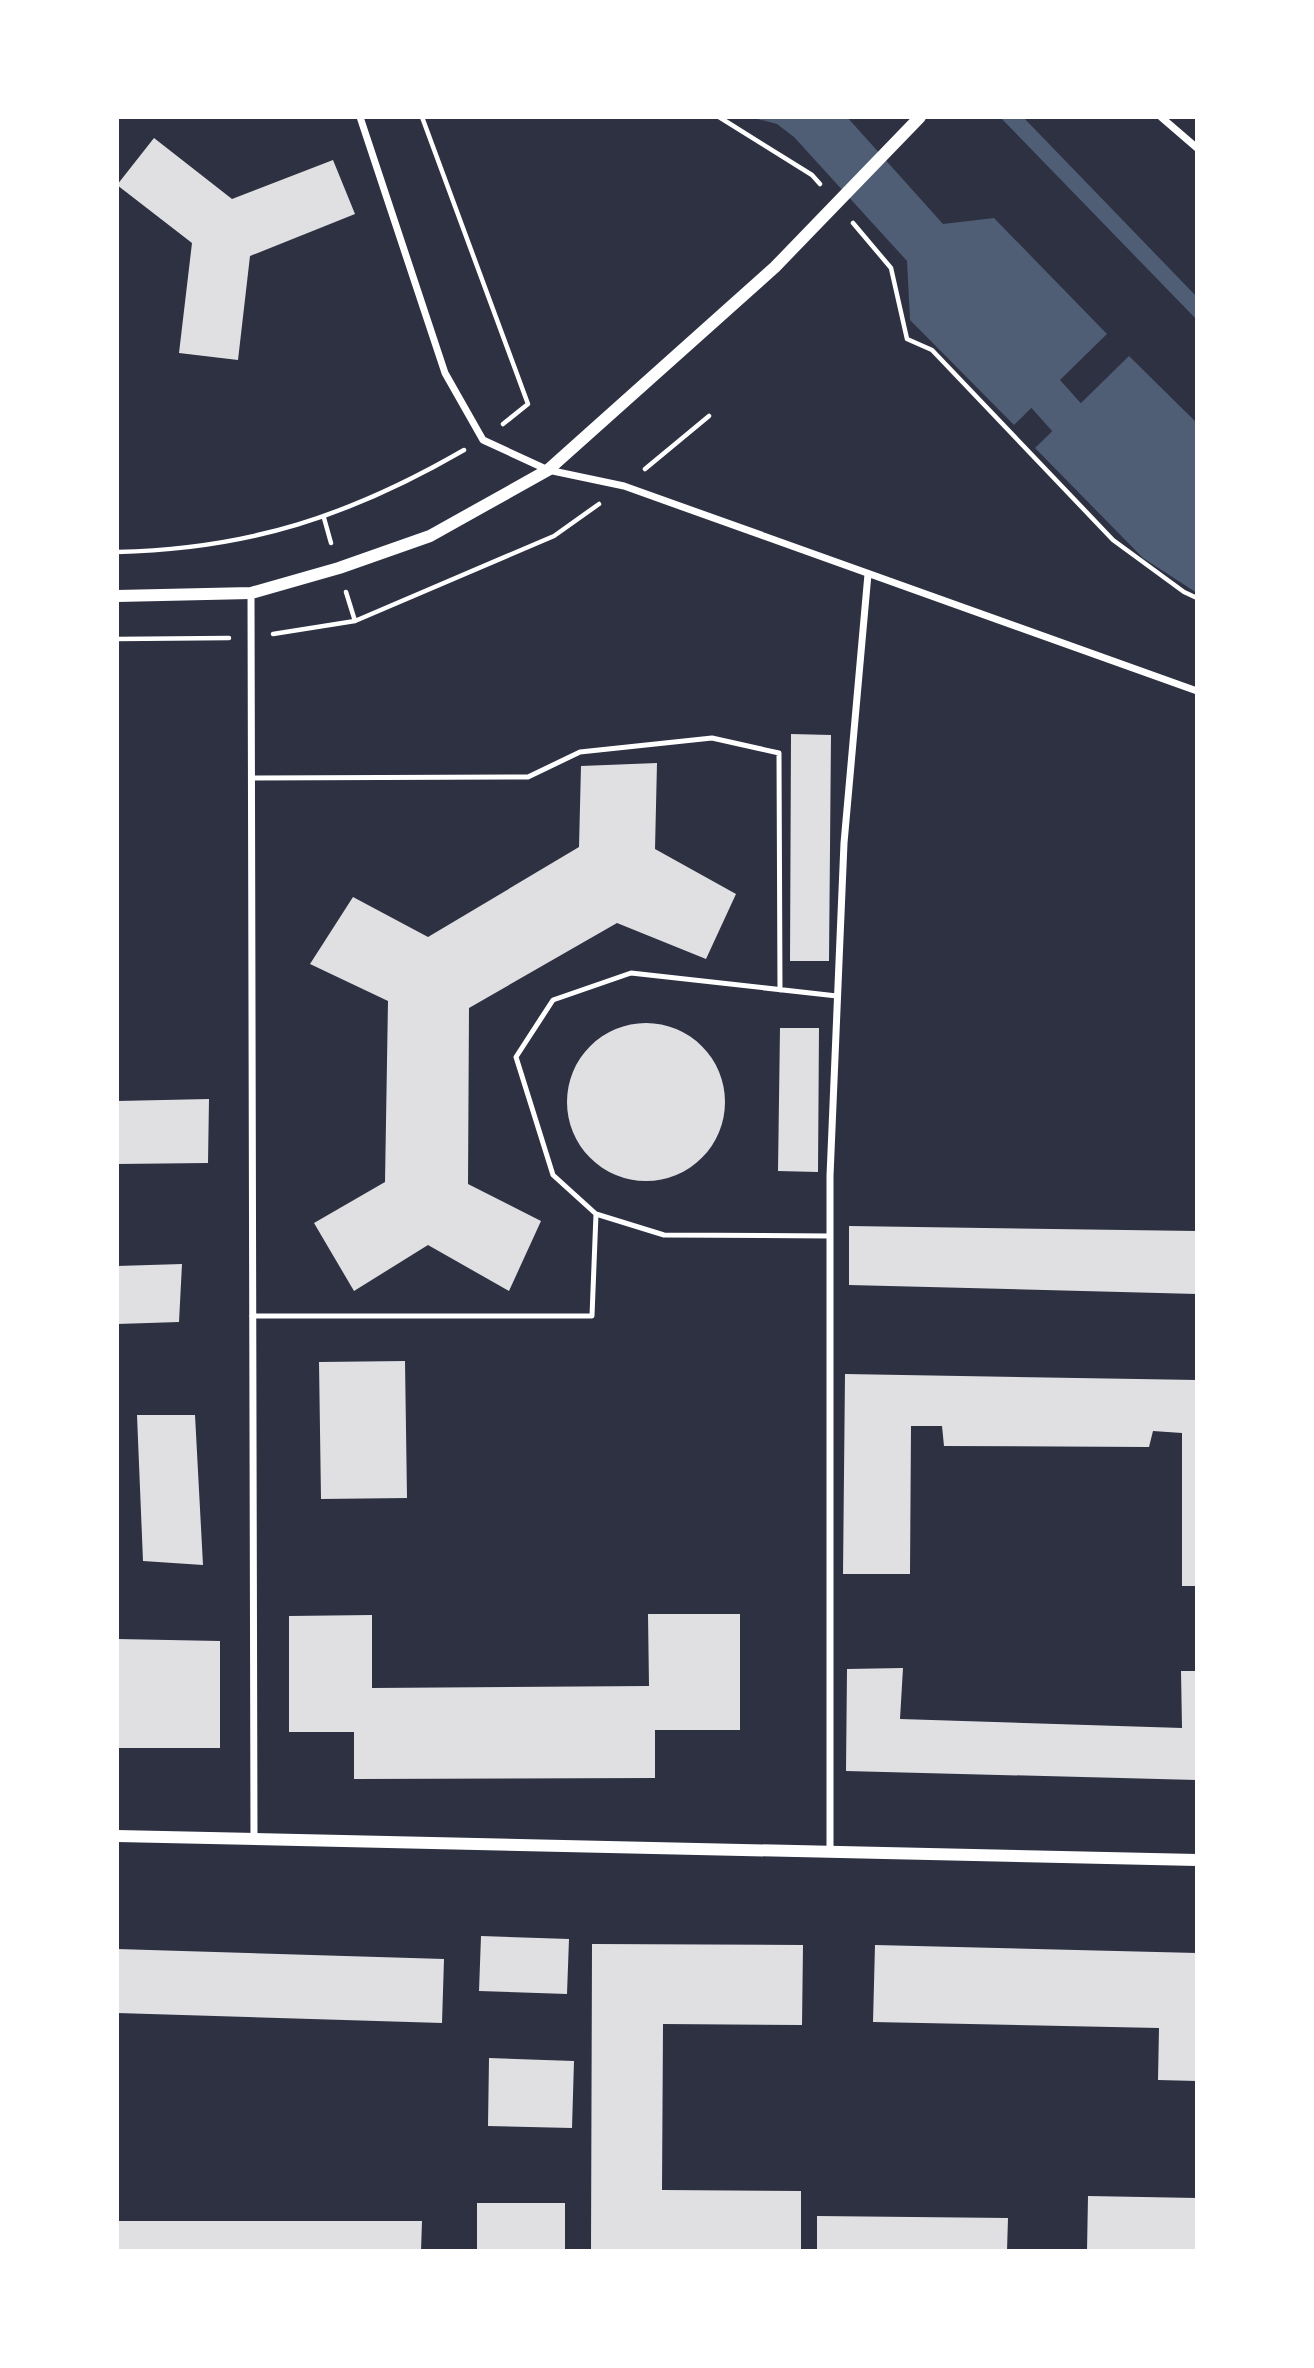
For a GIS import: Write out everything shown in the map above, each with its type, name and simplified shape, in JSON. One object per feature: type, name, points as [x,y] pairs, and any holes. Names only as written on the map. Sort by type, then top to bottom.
[{"type":"street","points":[[360,117],[445,373],[483,440],[548,470],[624,486],[1197,691]]},
{"type":"street","points":[[117,596],[251,593],[339,568],[430,536],[548,470],[775,267],[920,117]]},
{"type":"street","points":[[1161,117],[1197,148]]},
{"type":"street","points":[[830,1852],[830,1236],[837,996],[844,843],[869,574]]},
{"type":"street","points":[[251,593],[254,1839]]},
{"type":"street","points":[[117,1836],[1197,1860]]},
{"type":"lane","points":[[253,778],[528,777],[580,752],[712,738],[779,753],[780,990]]},
{"type":"lane","points":[[830,1236],[664,1235],[596,1214],[553,1175],[516,1057],[553,1000],[631,973],[837,996]]},
{"type":"lane","points":[[252,1316],[592,1316],[596,1214]]},
{"type":"path","points":[[117,552],[177,551],[231,542],[324,519],[418,477],[483,440],[528,404],[422,117]]},
{"type":"path","points":[[719,117],[813,175],[821,186]]},
{"type":"path","points":[[848,216],[891,268],[907,339],[932,350],[1113,540],[1184,592],[1197,598]]},
{"type":"path","points":[[117,639],[251,638],[355,621],[554,536],[624,486],[709,416]]},
{"type":"water","points":[[750,117],[847,117],[943,224],[994,218],[1107,334],[1014,425],[910,320],[907,261],[794,137],[777,124]]},
{"type":"water","points":[[1000,117],[1023,117],[1197,297],[1197,320]]},
{"type":"water","points":[[1129,356],[1197,423],[1197,593],[1143,558],[1035,448]]},
{"type":"building","points":[[154,138],[232,199],[333,160],[355,214],[250,256],[238,360],[179,353],[192,243],[117,185]]},
{"type":"building","points":[[791,734],[831,735],[829,961],[790,961]]},
{"type":"building","points":[[657,763],[655,849],[736,894],[706,959],[617,923],[469,1008],[468,1184],[541,1221],[509,1291],[428,1245],[354,1291],[314,1223],[385,1182],[388,1001],[310,964],[353,897],[428,937],[579,847],[581,766]]},
{"type":"building","points":[[646,1023],[676,1029],[702,1046],[719,1072],[725,1102],[719,1132],[702,1158],[676,1175],[646,1181],[616,1175],[590,1158],[573,1132],[567,1102],[573,1072],[590,1046],[616,1029]]},
{"type":"building","points":[[780,1028],[819,1028],[818,1172],[778,1171]]},
{"type":"building","points":[[209,1099],[208,1163],[117,1164],[117,1101]]},
{"type":"building","points":[[849,1226],[1197,1231],[1197,1294],[849,1285]]},
{"type":"building","points":[[182,1264],[179,1322],[117,1324],[117,1266]]},
{"type":"building","points":[[405,1361],[407,1498],[321,1499],[319,1362]]},
{"type":"building","points":[[845,1374],[1197,1380],[1197,1586],[1182,1586],[1182,1433],[1153,1431],[1149,1447],[944,1446],[942,1426],[911,1426],[910,1574],[843,1574]]},
{"type":"building","points":[[137,1415],[195,1415],[203,1565],[143,1561]]},
{"type":"building","points":[[648,1614],[740,1614],[740,1730],[655,1730],[655,1778],[354,1779],[354,1732],[289,1732],[289,1616],[372,1615],[372,1688],[649,1686]]},
{"type":"building","points":[[117,1639],[220,1641],[220,1748],[117,1748]]},
{"type":"building","points":[[903,1668],[900,1719],[1182,1728],[1181,1671],[1197,1671],[1197,1780],[846,1771],[847,1669]]},
{"type":"building","points":[[481,1936],[569,1939],[567,1994],[479,1991]]},
{"type":"building","points":[[592,1944],[803,1945],[802,2025],[663,2024],[662,2190],[801,2191],[801,2251],[591,2251]]},
{"type":"building","points":[[875,1945],[1197,1953],[1197,2081],[1158,2080],[1159,2028],[873,2022]]},
{"type":"building","points":[[117,1949],[444,1959],[442,2023],[117,2013]]},
{"type":"building","points":[[489,2058],[574,2061],[572,2128],[488,2126]]},
{"type":"building","points":[[1088,2196],[1197,2198],[1197,2251],[1087,2251]]},
{"type":"building","points":[[477,2203],[565,2203],[565,2251],[477,2251]]},
{"type":"building","points":[[817,2216],[1008,2218],[1007,2251],[817,2251]]},
{"type":"building","points":[[117,2221],[422,2221],[421,2251],[117,2251]]},
{"type":"waterway","points":[[1010,354],[1104,459],[1197,499]]}]
